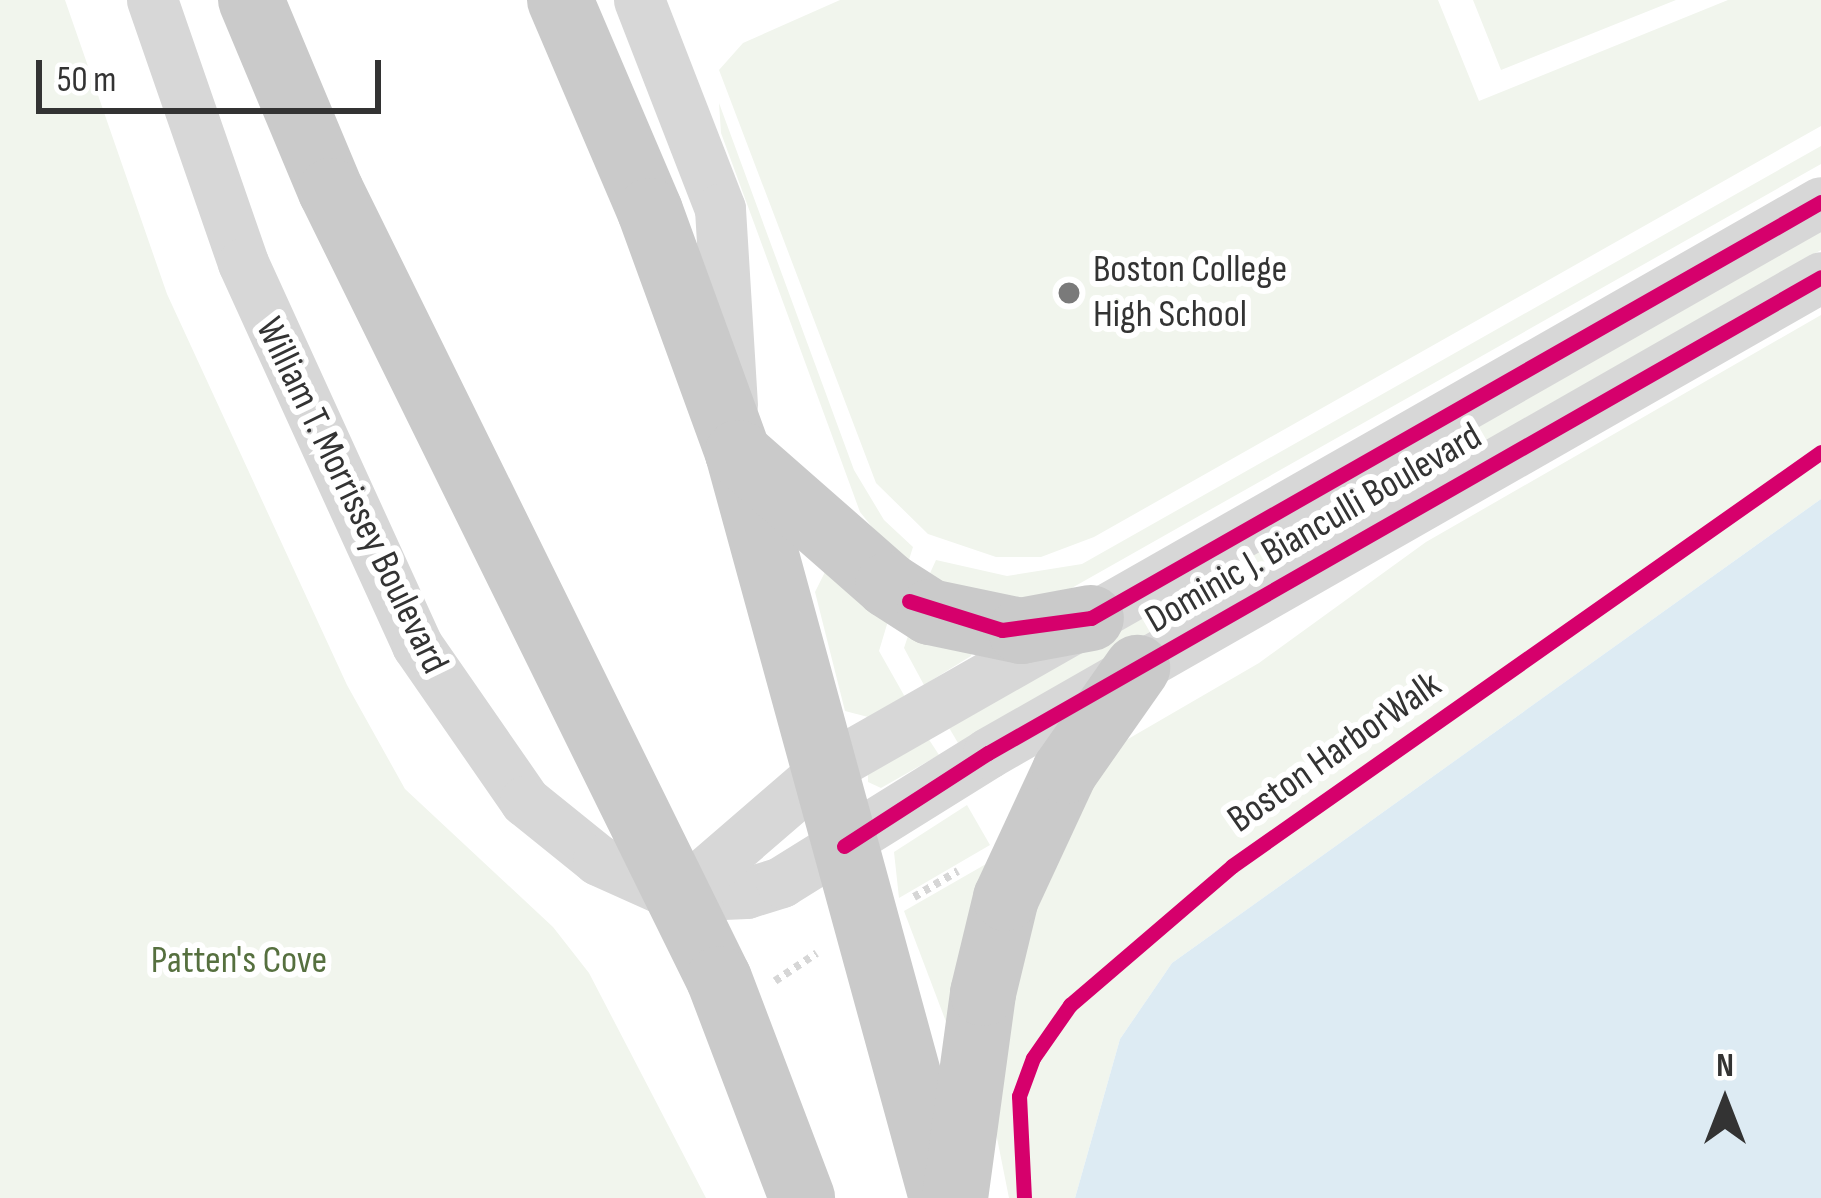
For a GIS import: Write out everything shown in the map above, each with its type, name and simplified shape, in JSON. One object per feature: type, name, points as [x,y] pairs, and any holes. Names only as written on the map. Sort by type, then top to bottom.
[{"type":"main road","points":[[251,0],[340,209],[739,1025],[802,1198]]},
{"type":"main road","points":[[560,0],[650,211],[738,453],[942,1198]]},
{"type":"main road","points":[[738,453],[888,585],[930,612],[1002,631],[1091,618]]},
{"type":"main road","points":[[955,1198],[982,993],[1006,898],[1065,771],[1137,668]]},
{"type":"street","name":"William T. Morrissey Boulevard","points":[[152,0],[249,279],[417,645],[525,801],[598,860],[678,896]]},
{"type":"street","points":[[639,0],[720,209],[738,453]]},
{"type":"street","name":"Dominic J. Bianculli Boulevard","points":[[678,896],[824,770],[1821,202]]},
{"type":"street","name":"Dominic J. Bianculli Boulevard","points":[[678,896],[746,893],[844,846],[1137,668],[1821,277]]},
{"type":"path","points":[[768,986],[827,946]]},
{"type":"green space","name":"Patten's Cove","points":[[0,0],[65,0],[167,294],[347,685],[405,789],[553,927],[589,973],[706,1198],[0,1198]]},
{"type":"green space","name":"Boston College High School","points":[[840,0],[1438,0],[1479,101],[1728,0],[1821,0],[1821,126],[1094,537],[1041,557],[996,557],[928,534],[876,483],[719,70],[743,43]]},
{"type":"green space","points":[[1473,0],[1676,0],[1501,70]]},
{"type":"green space","points":[[719,103],[854,470],[884,520],[913,547],[906,569],[860,512],[721,133]]},
{"type":"green space","points":[[1821,146],[1821,164],[1070,589],[1030,602],[926,582],[936,560],[1007,576],[1082,564]]},
{"type":"green space","points":[[1821,227],[1821,250],[958,743],[948,726]]},
{"type":"green space","points":[[1821,315],[1821,499],[1172,963],[1120,1039],[1075,1198],[1009,1198],[995,1128],[1015,917],[1116,746],[1259,663],[1426,542]]},
{"type":"green space","points":[[827,568],[891,611],[879,651],[905,697],[868,717],[845,711],[815,592]]},
{"type":"green space","points":[[912,624],[972,652],[971,656],[924,685],[904,648]]},
{"type":"green space","points":[[928,738],[939,755],[881,788],[868,782],[868,774]]},
{"type":"green space","points":[[967,805],[990,845],[899,898],[894,852]]},
{"type":"green space","points":[[993,860],[948,1027],[904,911]]},
{"type":"shaded area","points":[[1821,499],[1821,1198],[1075,1198],[1120,1039],[1172,963]]},
{"type":"cycle path","points":[[909,601],[1002,630],[1091,618],[1821,202]]},
{"type":"cycle path","points":[[844,846],[988,753],[1821,277]]},
{"type":"cycle path","name":"Boston HarborWalk","points":[[1024,1198],[1019,1096],[1033,1058],[1070,1005],[1232,866],[1821,452]]},
{"type":"place","name":"Boston College High School","points":[[1069,293]]}]
